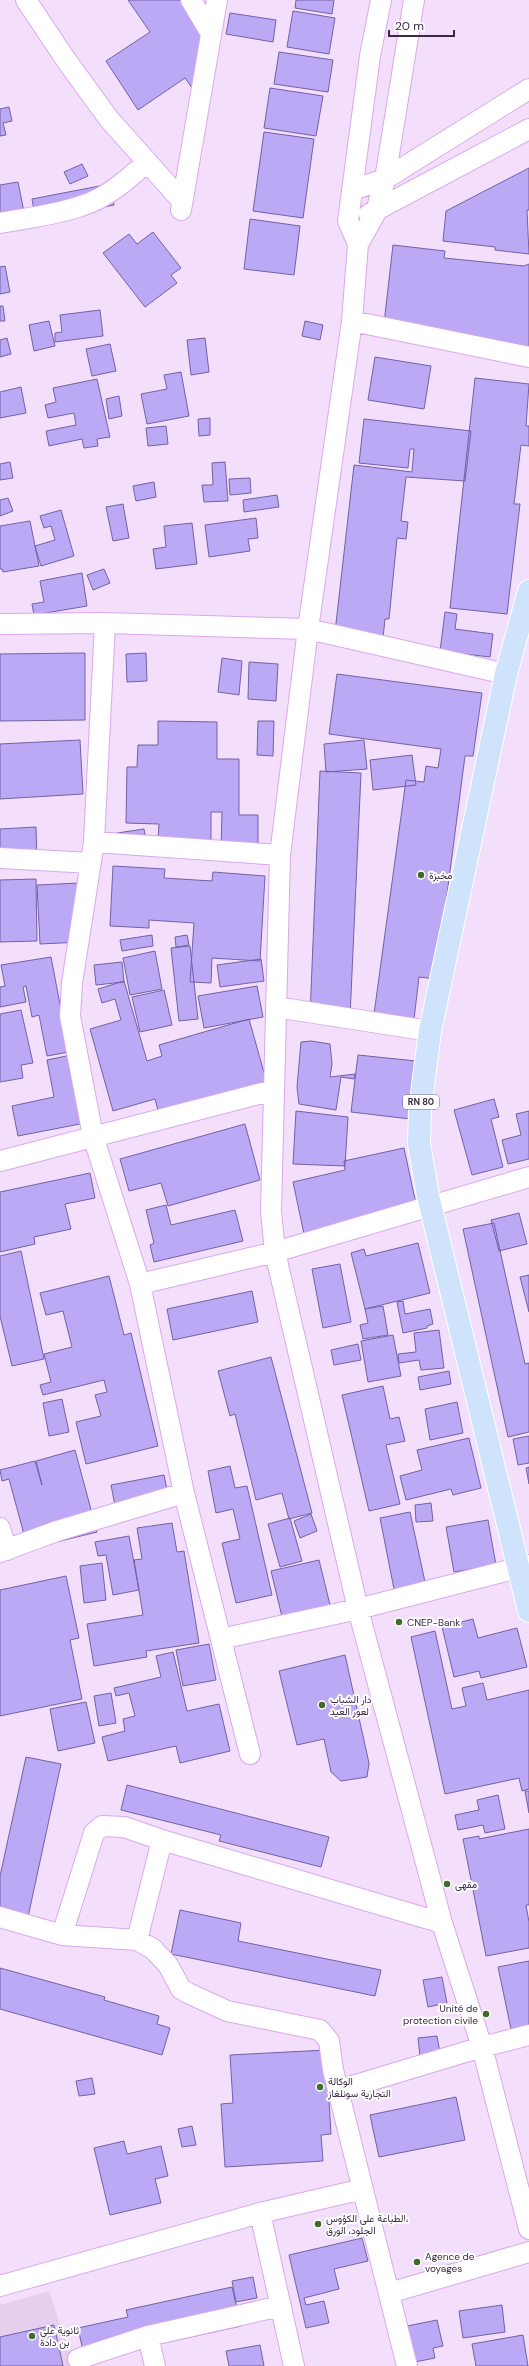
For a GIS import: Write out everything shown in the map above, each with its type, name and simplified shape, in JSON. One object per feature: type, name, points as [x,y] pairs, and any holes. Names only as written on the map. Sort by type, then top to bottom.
[{"type":"main road","name":"RN 80","points":[[529,591],[506,674],[430,1031],[420,1109],[419,1144],[431,1207],[523,1567],[529,1611]]},
{"type":"street","points":[[26,0],[66,60],[109,119],[147,162],[181,207],[210,32],[217,0]]},
{"type":"street","points":[[191,0],[210,32]]},
{"type":"street","points":[[358,244],[348,221],[370,56],[381,0]]},
{"type":"street","points":[[414,0],[385,179],[376,212],[358,244],[352,321],[308,628],[280,855],[271,1211],[275,1252],[358,1609],[442,1923],[482,2047],[529,2229]]},
{"type":"street","points":[[352,190],[385,179],[529,89]]},
{"type":"street","points":[[348,221],[376,212],[529,129]]},
{"type":"street","points":[[0,223],[81,207],[98,199],[124,183],[147,162]]},
{"type":"street","points":[[352,321],[529,357]]},
{"type":"street","points":[[0,624],[105,624],[308,628],[506,674]]},
{"type":"street","points":[[105,624],[94,842],[72,983],[70,1016],[93,1136],[140,1284],[184,1493],[250,1754]]},
{"type":"street","points":[[94,842],[280,855]]},
{"type":"street","points":[[0,858],[91,863]]},
{"type":"street","points":[[276,1007],[430,1031]]},
{"type":"street","points":[[0,1161],[274,1090]]},
{"type":"street","points":[[140,1284],[275,1252],[529,1177]]},
{"type":"street","points":[[0,1528],[4,1551],[57,1531],[184,1493]]},
{"type":"street","points":[[221,1639],[358,1609],[523,1567]]},
{"type":"street","points":[[62,1935],[94,1833],[102,1826],[124,1827],[162,1840],[442,1923]]},
{"type":"street","points":[[137,1940],[162,1840]]},
{"type":"street","points":[[0,1917],[62,1935],[137,1940],[153,1949],[168,1965],[180,1989],[188,1994],[227,2011],[310,2027],[326,2034],[329,2041],[333,2070],[407,2366]]},
{"type":"street","points":[[339,2090],[482,2047],[529,2035]]},
{"type":"street","points":[[0,2286],[260,2213],[363,2189]]},
{"type":"street","points":[[260,2213],[294,2366]]},
{"type":"street","points":[[389,2293],[529,2252]]},
{"type":"street","points":[[78,2359],[148,2336],[281,2306]]},
{"type":"street","points":[[148,2336],[155,2366]]},
{"type":"shaded area","name":"ثانوية علي بن دادة","points":[[49,2291],[74,2366],[0,2366],[0,2305]]},
{"type":"building","points":[[128,0],[182,0],[216,49],[195,92],[185,78],[138,110],[106,61],[150,32]]},
{"type":"building","points":[[296,0],[334,0],[332,14],[295,8]]},
{"type":"building","points":[[293,11],[335,18],[329,54],[287,47]]},
{"type":"building","points":[[230,13],[276,20],[273,42],[226,34]]},
{"type":"building","points":[[279,52],[333,60],[328,92],[274,84]]},
{"type":"building","points":[[270,88],[323,96],[316,136],[264,128]]},
{"type":"building","points":[[9,107],[12,121],[3,123],[6,135],[0,136],[0,109]]},
{"type":"building","points":[[264,132],[314,139],[303,218],[253,211]]},
{"type":"building","points":[[82,164],[88,176],[70,184],[64,172]]},
{"type":"building","points":[[529,168],[529,210],[527,210],[529,254],[495,250],[495,247],[443,241],[446,211]]},
{"type":"building","points":[[18,182],[24,212],[34,210],[32,199],[110,184],[114,205],[0,228],[0,185]]},
{"type":"building","points":[[250,219],[300,226],[294,275],[244,269]]},
{"type":"building","points":[[153,232],[181,268],[171,275],[177,283],[145,307],[103,253],[129,234],[137,244]]},
{"type":"building","points":[[393,245],[445,251],[444,258],[524,266],[529,264],[529,348],[383,332]]},
{"type":"building","points":[[5,266],[10,292],[0,294],[0,267]]},
{"type":"building","points":[[0,306],[3,306],[5,321],[0,321]]},
{"type":"building","points":[[100,310],[103,336],[55,342],[55,333],[62,332],[60,315]]},
{"type":"building","points":[[49,321],[55,346],[34,351],[29,325]]},
{"type":"building","points":[[305,321],[323,325],[320,340],[302,336]]},
{"type":"building","points":[[7,338],[11,354],[0,357],[0,340]]},
{"type":"building","points":[[205,338],[209,372],[191,375],[187,340]]},
{"type":"building","points":[[110,344],[116,371],[92,376],[86,349]]},
{"type":"building","points":[[375,357],[431,366],[424,409],[368,400]]},
{"type":"building","points":[[181,372],[189,416],[147,424],[141,394],[167,389],[164,375]]},
{"type":"building","points":[[475,378],[529,384],[526,426],[529,426],[529,446],[521,445],[514,504],[520,504],[507,614],[450,608]]},
{"type":"building","points":[[97,379],[110,437],[97,439],[98,446],[84,448],[82,439],[49,446],[46,431],[76,425],[74,413],[48,418],[45,405],[56,402],[53,388]]},
{"type":"building","points":[[21,387],[26,413],[0,418],[0,392]]},
{"type":"building","points":[[119,396],[122,416],[109,419],[106,399]]},
{"type":"building","points":[[210,418],[210,435],[199,436],[198,419]]},
{"type":"building","points":[[364,419],[471,431],[465,481],[406,477],[401,521],[408,522],[406,539],[397,538],[389,619],[385,619],[383,638],[335,632],[354,465],[412,472],[414,449],[410,449],[408,468],[359,463]]},
{"type":"building","points":[[166,426],[168,444],[148,446],[146,428]]},
{"type":"building","points":[[10,462],[13,478],[0,480],[0,464]]},
{"type":"building","points":[[225,462],[228,501],[204,502],[202,485],[213,485],[212,463]]},
{"type":"building","points":[[250,478],[251,493],[230,495],[229,479]]},
{"type":"building","points":[[154,482],[156,497],[136,501],[133,486]]},
{"type":"building","points":[[277,495],[279,507],[244,512],[243,500]]},
{"type":"building","points":[[8,498],[13,511],[0,516],[0,500]]},
{"type":"building","points":[[123,504],[129,538],[113,541],[106,507]]},
{"type":"building","points":[[61,510],[74,556],[41,566],[35,546],[55,540],[51,526],[44,528],[40,516]]},
{"type":"building","points":[[256,518],[258,538],[248,539],[250,551],[209,557],[205,525]]},
{"type":"building","points":[[30,521],[39,566],[3,572],[2,569],[0,569],[0,526]]},
{"type":"building","points":[[192,523],[197,564],[156,569],[153,549],[166,547],[164,526]]},
{"type":"building","points":[[104,569],[110,583],[93,590],[87,575]]},
{"type":"building","points":[[82,573],[87,606],[34,615],[32,604],[44,602],[40,581]]},
{"type":"building","points":[[445,612],[457,614],[455,629],[493,634],[490,657],[440,651]]},
{"type":"building","points":[[85,653],[85,720],[0,721],[0,654]]},
{"type":"building","points":[[146,653],[147,681],[127,682],[126,654]]},
{"type":"building","points":[[222,658],[242,661],[239,695],[218,692]]},
{"type":"building","points":[[249,662],[278,664],[276,701],[248,699]]},
{"type":"building","name":"مخبزة","points":[[337,674],[482,693],[473,756],[465,756],[436,979],[419,977],[414,1019],[374,1014],[406,780],[424,782],[426,766],[438,768],[441,749],[329,734]]},
{"type":"building","points":[[158,721],[217,722],[217,759],[239,759],[239,815],[258,815],[258,851],[221,850],[222,812],[211,812],[211,840],[158,839],[159,824],[126,823],[127,767],[137,767],[138,745],[158,745]]},
{"type":"building","points":[[258,721],[274,721],[273,756],[257,755]]},
{"type":"building","points":[[80,740],[83,794],[0,799],[0,744]]},
{"type":"building","points":[[364,740],[367,769],[326,772],[324,744]]},
{"type":"building","points":[[412,755],[416,785],[373,790],[370,760]]},
{"type":"building","points":[[320,771],[361,773],[350,1017],[310,1016]]},
{"type":"building","points":[[36,827],[37,860],[0,857],[0,829]]},
{"type":"building","points":[[144,829],[146,841],[119,845],[117,833]]},
{"type":"building","points":[[113,866],[165,869],[164,878],[212,881],[213,872],[265,876],[260,961],[212,958],[211,983],[190,982],[194,923],[149,920],[149,928],[110,926]]},
{"type":"building","points":[[36,879],[37,941],[0,942],[0,880]]},
{"type":"building","points":[[79,883],[82,942],[40,944],[37,885]]},
{"type":"building","points":[[152,935],[153,946],[122,951],[120,940]]},
{"type":"building","points":[[187,935],[189,945],[176,947],[175,937]]},
{"type":"building","points":[[190,946],[198,1019],[179,1021],[171,948]]},
{"type":"building","points":[[155,951],[162,989],[130,995],[123,958]]},
{"type":"building","points":[[51,957],[69,1052],[47,1056],[39,1015],[32,1017],[26,986],[23,987],[26,1002],[0,1007],[0,987],[5,986],[1,965]]},
{"type":"building","points":[[261,959],[264,981],[220,987],[217,965]]},
{"type":"building","points":[[122,962],[124,982],[96,985],[94,965]]},
{"type":"building","points":[[124,981],[147,1061],[162,1056],[159,1045],[249,1019],[268,1087],[159,1114],[155,1099],[113,1111],[90,1029],[121,1020],[115,999],[102,1003],[98,989]]},
{"type":"building","points":[[257,986],[263,1017],[204,1028],[198,996]]},
{"type":"building","points":[[164,990],[172,1025],[140,1032],[132,997]]},
{"type":"building","points":[[21,1010],[33,1063],[21,1065],[23,1078],[0,1082],[0,1014]]},
{"type":"building","points":[[311,1041],[330,1044],[332,1064],[330,1077],[355,1074],[354,1079],[341,1077],[336,1110],[299,1104],[297,1087],[301,1042]]},
{"type":"building","points":[[71,1055],[85,1123],[18,1136],[12,1106],[54,1097],[47,1060]]},
{"type":"building","points":[[358,1055],[416,1061],[410,1119],[351,1112]]},
{"type":"building","points":[[494,1099],[499,1117],[491,1119],[503,1167],[472,1175],[454,1110]]},
{"type":"building","points":[[296,1111],[348,1117],[345,1166],[293,1164]]},
{"type":"building","points":[[529,1111],[529,1159],[508,1164],[502,1140],[521,1135],[516,1114]]},
{"type":"building","points":[[245,1124],[260,1180],[168,1206],[161,1183],[129,1191],[120,1159]]},
{"type":"building","points":[[404,1148],[419,1218],[304,1234],[293,1182],[345,1170],[344,1161]]},
{"type":"building","points":[[90,1173],[95,1198],[65,1204],[71,1229],[34,1237],[35,1244],[0,1252],[0,1192]]},
{"type":"building","points":[[166,1205],[171,1225],[235,1210],[243,1241],[154,1262],[150,1245],[154,1243],[146,1210]]},
{"type":"building","points":[[519,1213],[527,1244],[499,1251],[491,1220]]},
{"type":"building","points":[[494,1223],[525,1364],[529,1363],[529,1432],[508,1437],[463,1229]]},
{"type":"building","points":[[418,1243],[430,1293],[365,1309],[351,1253],[364,1249],[366,1256]]},
{"type":"building","points":[[21,1251],[44,1359],[12,1366],[0,1316],[0,1256]]},
{"type":"building","points":[[340,1264],[351,1322],[323,1328],[312,1269]]},
{"type":"building","points":[[529,1275],[529,1312],[520,1277]]},
{"type":"building","points":[[109,1276],[124,1335],[131,1333],[158,1446],[86,1464],[76,1422],[101,1416],[95,1395],[107,1392],[104,1380],[43,1395],[40,1385],[51,1382],[44,1354],[72,1347],[63,1311],[46,1315],[40,1293]]},
{"type":"building","points":[[252,1291],[258,1322],[173,1340],[167,1309]]},
{"type":"building","points":[[403,1301],[405,1314],[430,1309],[433,1324],[427,1326],[427,1328],[403,1333],[397,1302]]},
{"type":"building","points":[[383,1306],[388,1335],[363,1339],[360,1325],[368,1323],[365,1309]]},
{"type":"building","points":[[439,1330],[444,1368],[421,1370],[419,1360],[399,1363],[398,1354],[416,1352],[414,1333]]},
{"type":"building","points":[[393,1335],[401,1376],[368,1382],[361,1341]]},
{"type":"building","points":[[358,1344],[361,1360],[334,1365],[331,1350]]},
{"type":"building","points":[[271,1357],[312,1513],[289,1519],[282,1493],[256,1500],[235,1414],[230,1416],[218,1371]]},
{"type":"building","points":[[449,1371],[451,1384],[420,1390],[418,1377]]},
{"type":"building","points":[[383,1386],[390,1419],[399,1417],[405,1441],[386,1445],[400,1504],[369,1511],[342,1395]]},
{"type":"building","points":[[62,1399],[69,1432],[49,1436],[43,1403]]},
{"type":"building","points":[[457,1402],[463,1433],[430,1440],[425,1409]]},
{"type":"building","points":[[529,1436],[529,1463],[518,1465],[513,1439]]},
{"type":"building","points":[[469,1438],[481,1488],[453,1495],[451,1489],[406,1500],[400,1476],[422,1470],[417,1450]]},
{"type":"building","points":[[75,1450],[97,1532],[28,1549],[9,1479],[2,1481],[0,1470],[35,1461],[42,1485],[36,1461]]},
{"type":"building","points":[[230,1466],[235,1488],[247,1486],[272,1595],[236,1603],[222,1543],[240,1539],[233,1509],[216,1513],[208,1471]]},
{"type":"building","points":[[529,1467],[529,1484],[526,1468]]},
{"type":"building","points":[[164,1475],[170,1505],[117,1516],[111,1485]]},
{"type":"building","points":[[431,1503],[433,1521],[416,1522],[415,1505]]},
{"type":"building","points":[[410,1512],[425,1582],[394,1589],[380,1518]]},
{"type":"building","points":[[311,1514],[317,1531],[300,1538],[294,1521]]},
{"type":"building","points":[[290,1518],[302,1561],[280,1567],[268,1524]]},
{"type":"building","points":[[488,1520],[496,1565],[454,1572],[446,1527]]},
{"type":"building","points":[[172,1523],[177,1552],[184,1551],[199,1643],[146,1651],[147,1657],[94,1666],[87,1624],[143,1615],[134,1560],[142,1559],[137,1528]]},
{"type":"building","points":[[129,1536],[139,1590],[113,1595],[106,1555],[98,1556],[95,1542]]},
{"type":"building","points":[[319,1560],[332,1613],[284,1625],[271,1571]]},
{"type":"building","points":[[102,1563],[106,1600],[84,1603],[80,1566]]},
{"type":"building","points":[[66,1576],[79,1638],[70,1640],[82,1699],[0,1716],[0,1590]]},
{"type":"building","points":[[473,1619],[478,1638],[517,1628],[527,1667],[481,1678],[479,1671],[454,1677],[442,1627]]},
{"type":"building","points":[[435,1631],[452,1709],[466,1706],[462,1688],[483,1683],[487,1700],[529,1690],[529,1789],[522,1791],[519,1778],[445,1794],[411,1637]]},
{"type":"building","points":[[209,1644],[216,1680],[183,1686],[176,1650]]},
{"type":"building","points":[[173,1652],[187,1711],[219,1704],[230,1751],[180,1763],[176,1746],[108,1761],[102,1737],[125,1731],[123,1719],[135,1716],[129,1693],[116,1696],[114,1688],[161,1677],[156,1656]]},
{"type":"building","name":"دار الشباب لعور العيد","points":[[345,1655],[369,1763],[367,1777],[341,1781],[331,1772],[324,1739],[297,1745],[279,1671]]},
{"type":"building","points":[[111,1693],[116,1723],[99,1726],[94,1696]]},
{"type":"building","points":[[86,1702],[95,1743],[58,1751],[50,1709]]},
{"type":"building","points":[[26,1757],[61,1764],[28,1917],[0,1910],[0,1876]]},
{"type":"building","points":[[127,1785],[329,1837],[321,1867],[219,1841],[221,1835],[121,1810]]},
{"type":"building","points":[[525,1791],[529,1791],[529,1813]]},
{"type":"building","points":[[498,1795],[505,1829],[485,1833],[483,1825],[458,1830],[455,1815],[479,1810],[477,1800]]},
{"type":"building","points":[[529,1829],[529,1905],[526,1905],[529,1922],[529,1948],[486,1956],[463,1839],[479,1836],[479,1839]]},
{"type":"building","points":[[180,1910],[241,1923],[238,1941],[381,1970],[375,1996],[171,1954]]},
{"type":"building","points":[[529,1961],[529,2025],[511,2029],[498,1967]]},
{"type":"building","points":[[0,1968],[105,1997],[104,2000],[159,2016],[157,2024],[170,2028],[162,2055],[0,2009]]},
{"type":"building","points":[[442,1977],[447,2003],[428,2007],[423,1980]]},
{"type":"building","points":[[437,2036],[440,2053],[420,2056],[418,2038]]},
{"type":"building","points":[[326,2050],[331,2134],[321,2135],[323,2161],[225,2167],[221,2104],[233,2103],[230,2055]]},
{"type":"building","points":[[92,2078],[95,2094],[79,2096],[76,2081]]},
{"type":"building","points":[[456,2097],[465,2140],[379,2157],[370,2115]]},
{"type":"building","points":[[192,2126],[196,2145],[182,2147],[178,2129]]},
{"type":"building","points":[[124,2141],[127,2154],[161,2146],[168,2176],[155,2179],[161,2203],[110,2215],[94,2148]]},
{"type":"building","points":[[362,2238],[368,2261],[334,2269],[339,2289],[304,2298],[306,2305],[324,2301],[329,2323],[306,2328],[289,2255]]},
{"type":"building","points":[[253,2277],[257,2298],[236,2302],[232,2281]]},
{"type":"building","points":[[232,2287],[241,2326],[85,2360],[78,2328],[128,2317],[126,2310]]},
{"type":"building","points":[[502,2305],[505,2332],[463,2338],[459,2311]]},
{"type":"building","points":[[437,2320],[443,2346],[433,2348],[435,2358],[415,2362],[407,2326]]},
{"type":"building","points":[[54,2325],[63,2366],[0,2366],[0,2337]]},
{"type":"building","points":[[523,2335],[528,2366],[476,2366],[472,2344]]},
{"type":"building","points":[[260,2345],[264,2366],[229,2366],[226,2351]]},
{"type":"place","name":"مخبزة","points":[[421,875]]},
{"type":"place","name":"CNEP-Bank","points":[[399,1622]]},
{"type":"place","name":"دار الشباب لعور العيد","points":[[322,1705]]},
{"type":"place","name":"مقهى","points":[[447,1884]]},
{"type":"place","name":"Unité de protection civile","points":[[486,2014]]},
{"type":"place","name":"الوكالة التجارية سونلغاز","points":[[320,2087]]},
{"type":"place","name":"الطباعة على الكؤوس، الجلود، الورق","points":[[318,2224]]},
{"type":"place","name":"Agence de voyages","points":[[417,2262]]},
{"type":"place","name":"ثانوية علي بن دادة","points":[[32,2336]]}]
